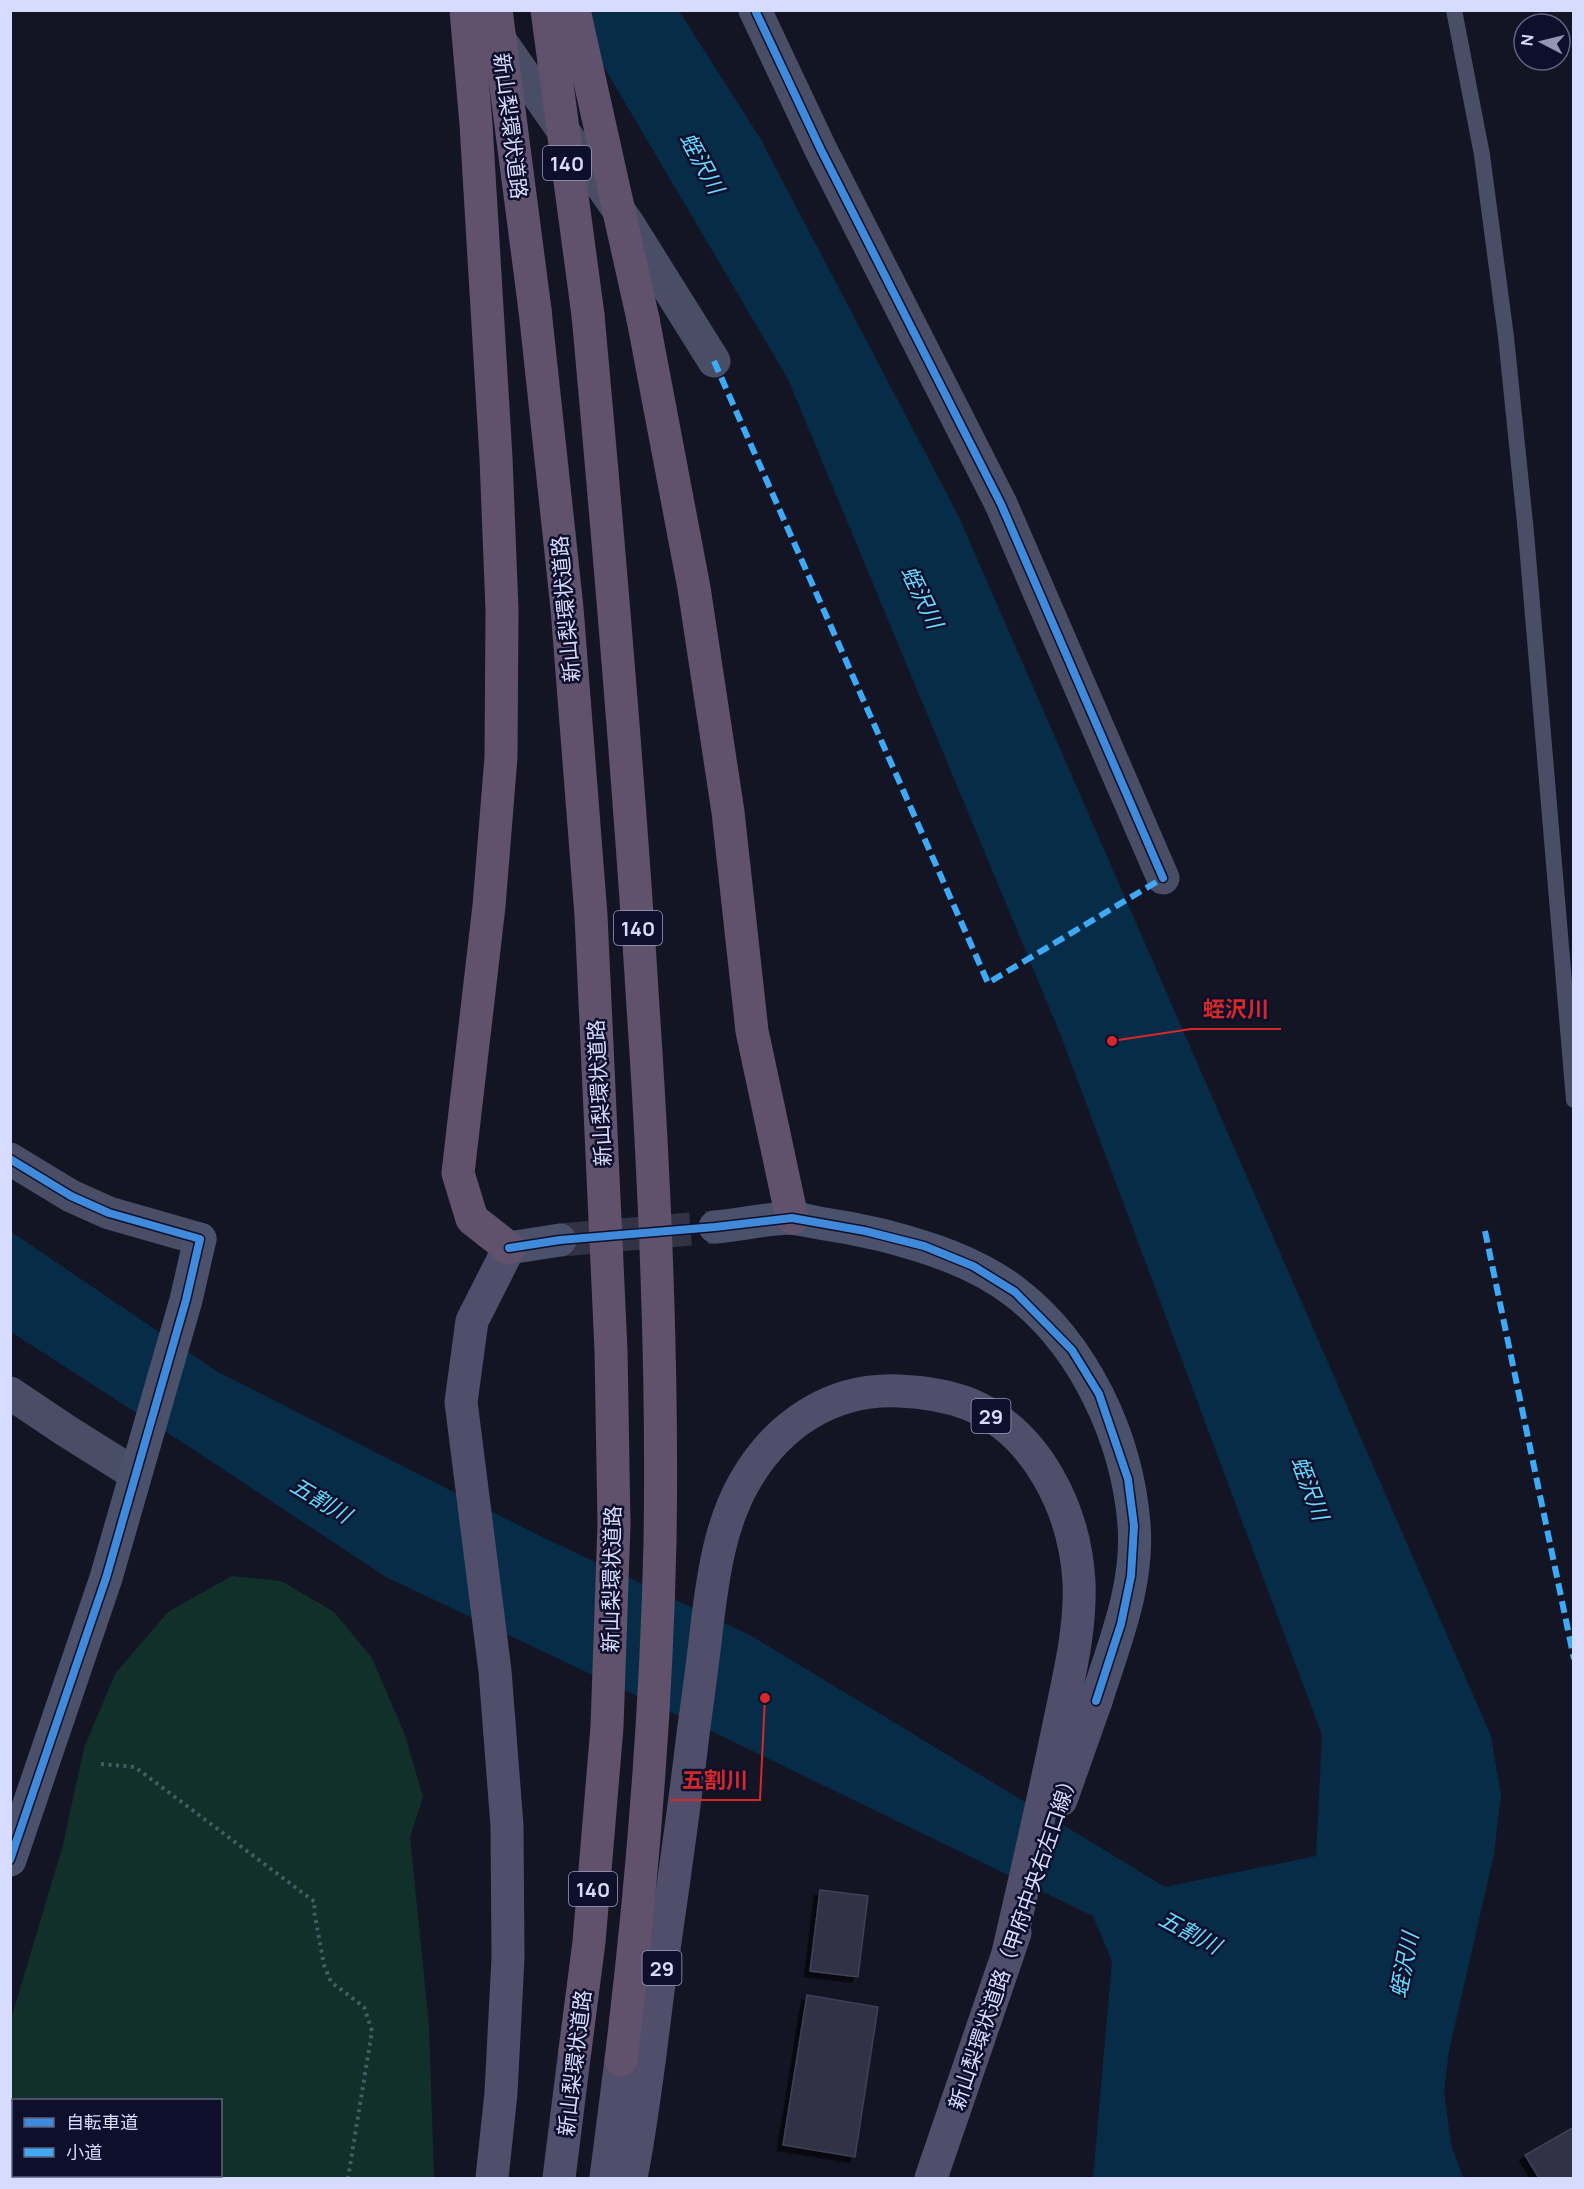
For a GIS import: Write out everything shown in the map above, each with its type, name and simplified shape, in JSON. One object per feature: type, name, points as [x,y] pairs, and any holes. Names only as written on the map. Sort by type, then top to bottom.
[{"type":"highway","points":[[466,10],[476,124],[487,306],[502,610],[501,758],[489,906],[458,1173],[472,1219],[509,1248]]},
{"type":"highway","name":"新山梨環状道路","points":[[496,10],[535,310],[567,608],[591,915],[610,1338],[614,1524],[607,1727],[589,1942],[575,2050]]},
{"type":"highway","name":"140","points":[[547,10],[588,315],[615,610],[651,1131],[659,1354],[660,1542],[652,1747],[634,1955],[621,2060]]},
{"type":"highway","points":[[574,10],[643,319],[694,588],[728,812],[752,1031],[792,1218]]},
{"type":"main road","points":[[492,2178],[501,2093],[508,1958],[507,1826],[495,1671],[461,1402],[472,1321],[509,1248]]},
{"type":"main road","name":"29","points":[[631,2178],[713,1580],[725,1524],[745,1480],[769,1447],[797,1419],[829,1402],[862,1394],[896,1391],[933,1395],[968,1404],[999,1420],[1025,1443],[1046,1473],[1063,1506],[1073,1543],[1079,1583],[1077,1627],[1059,1776]]},
{"type":"main road","name":"新山梨環状道路（甲府中央右左口線）","points":[[931,2178],[1008,1953],[1059,1776],[1096,1701]]},
{"type":"main road","name":"新山梨環状道路","points":[[559,2178],[575,2050]]},
{"type":"main road","points":[[606,2178],[621,2060]]},
{"type":"street","points":[[480,10],[629,225],[714,361]]},
{"type":"street","points":[[755,10],[821,150],[1001,504],[1163,878]]},
{"type":"street","points":[[10,1159],[71,1196],[109,1213],[200,1239],[186,1300],[106,1578],[10,1860]]},
{"type":"street","points":[[716,1227],[792,1218],[865,1231],[924,1246],[973,1266],[1015,1292],[1072,1350],[1099,1394],[1106,1413],[1128,1479],[1134,1526],[1131,1576],[1121,1624],[1096,1701]]},
{"type":"street","points":[[509,1248],[560,1240]]},
{"type":"street","points":[[10,1393],[65,1430],[139,1463]]},
{"type":"lane","points":[[1454,10],[1482,155],[1506,337],[1526,533],[1574,1100]]},
{"type":"path","points":[[101,1764],[135,1767],[315,1902],[314,1911],[324,1965],[331,1982],[363,2007],[372,2031],[348,2178]]},
{"type":"green space","points":[[232,1576],[281,1581],[334,1612],[372,1658],[405,1735],[423,1797],[410,1837],[429,2026],[434,2178],[11,2178],[11,2019],[63,1845],[84,1748],[115,1674],[168,1612]]},
{"type":"water","points":[[571,11],[679,11],[760,138],[958,515],[1491,1736],[1501,1795],[1494,1854],[1449,2051],[1444,2091],[1451,2144],[1463,2178],[1093,2178],[1112,1961],[1093,1916],[386,1577],[11,1332],[10,1231],[218,1372],[538,1535],[750,1635],[1165,1887],[1316,1856],[1322,1735],[1061,1036],[788,379]]},
{"type":"building","points":[[820,1890],[868,1896],[858,1977],[810,1971]]},
{"type":"building","points":[[807,1995],[878,2007],[855,2157],[783,2145]]},
{"type":"building","points":[[1574,2127],[1574,2178],[1539,2178],[1525,2155]]},
{"type":"tunnel","points":[[560,1240],[715,1227]]},
{"type":"marked path","points":[[714,361],[988,983],[1163,878]]},
{"type":"marked path","points":[[1485,1231],[1574,1659]]},
{"type":"cycle path","points":[[755,10],[821,150],[1001,504],[1163,878]]},
{"type":"cycle path","points":[[10,1159],[71,1196],[109,1213],[200,1239],[186,1300],[106,1578],[10,1860]]},
{"type":"cycle path","points":[[509,1248],[560,1240],[792,1218],[865,1231],[924,1246],[973,1266],[1015,1292],[1072,1350],[1099,1394],[1128,1479],[1134,1526],[1131,1576],[1121,1624],[1096,1701]]},
{"type":"place","name":"蛭沢川","points":[[1112,1041]]},
{"type":"place","name":"五割川","points":[[765,1698]]}]
